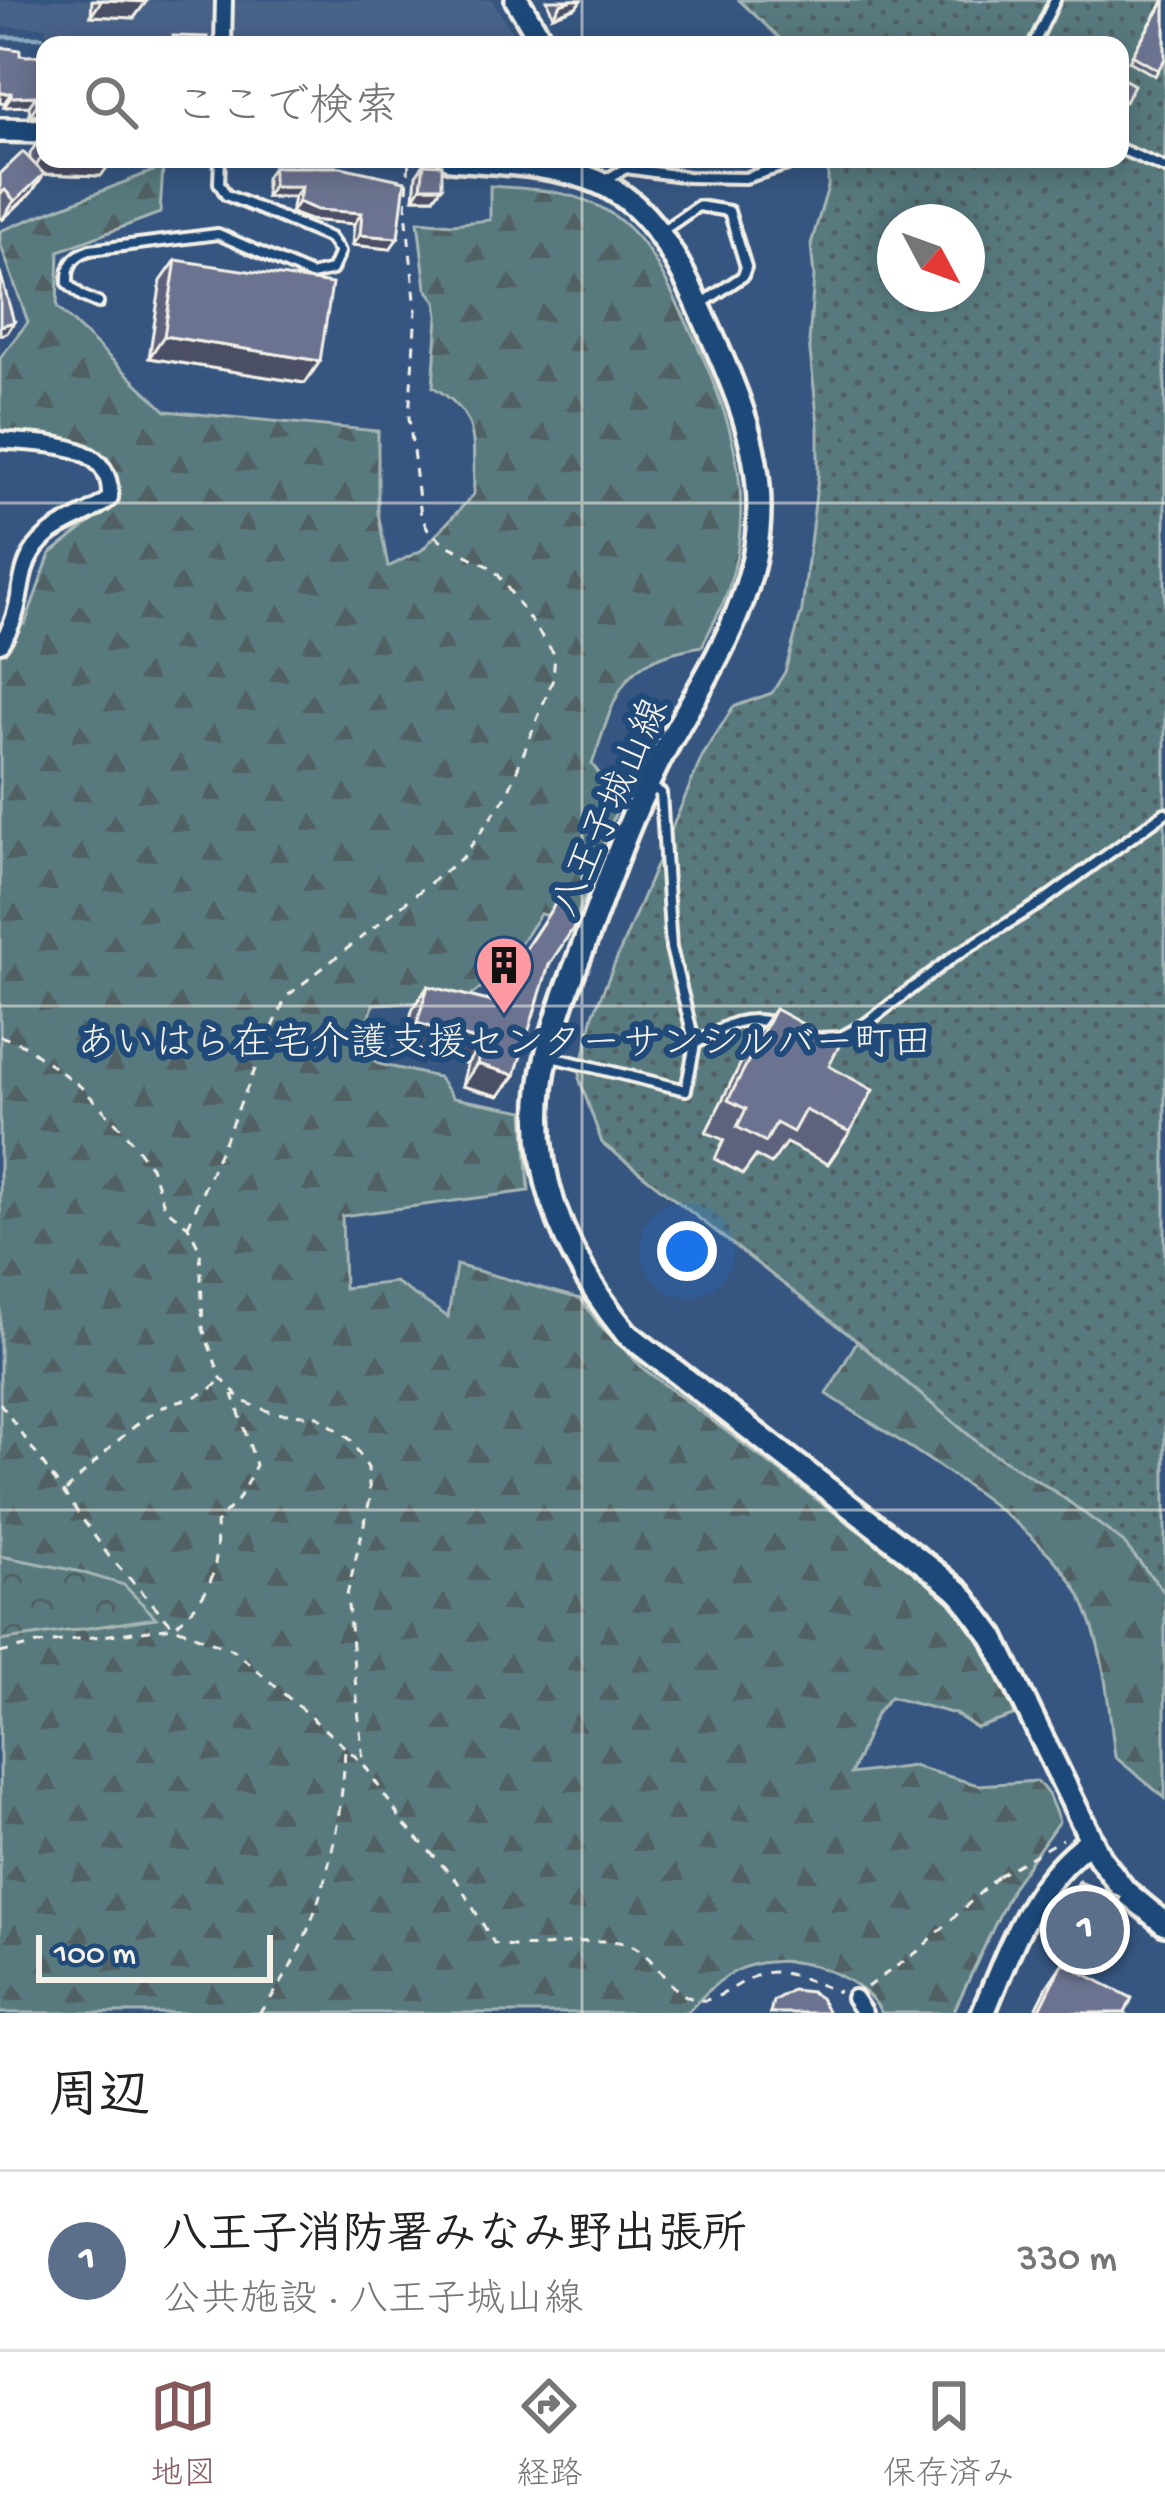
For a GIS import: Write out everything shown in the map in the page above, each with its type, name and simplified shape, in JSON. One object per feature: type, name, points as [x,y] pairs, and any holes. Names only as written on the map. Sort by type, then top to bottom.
[{"type":"main road","points":[[517,0],[539,36]]},
{"type":"main road","points":[[0,130],[36,131]]},
{"type":"main road","name":"八王子城山線","points":[[556,168],[601,170],[661,232],[699,306],[749,426],[759,497],[756,544],[738,617],[647,784],[619,848],[547,1056],[540,1107],[547,1185],[562,1233],[592,1288],[626,1333],[960,1594],[987,1626],[1004,1658],[1090,1841],[1125,1891],[1165,1924]]},
{"type":"main road","points":[[983,2013],[1040,1889],[1090,1841]]},
{"type":"street","points":[[223,36],[224,0]]},
{"type":"street","points":[[0,440],[69,447],[93,456],[106,469],[111,487],[110,498],[100,507],[66,521],[28,557],[12,628],[0,644]]},
{"type":"street","points":[[854,1998],[864,2013]]},
{"type":"lane","points":[[1038,36],[1055,0]]},
{"type":"lane","points":[[1129,153],[1165,168]]},
{"type":"lane","points":[[98,303],[68,284],[74,257],[90,250],[218,234],[311,275],[332,270],[340,252],[325,235],[305,231],[226,195],[219,183],[220,168]]},
{"type":"lane","points":[[626,168],[688,177],[745,178],[777,168]]},
{"type":"lane","points":[[661,232],[698,206],[729,211],[746,267],[743,276],[699,306]]},
{"type":"lane","points":[[547,1056],[686,1090],[695,1044],[671,948],[661,793],[647,784]]},
{"type":"lane","points":[[808,1033],[821,1039],[841,1037],[865,1024],[953,957],[1042,902],[1165,813]]},
{"type":"lane","points":[[695,1044],[728,1024],[753,1017],[794,1028]]},
{"type":"path","points":[[188,1226],[286,998],[463,857],[507,795],[553,679],[555,656],[494,568],[443,543],[428,529],[414,478],[411,398],[416,310],[406,210],[408,168]]},
{"type":"path","points":[[0,1036],[25,1045],[94,1101],[151,1167],[165,1208],[188,1226],[200,1250],[202,1329],[221,1378],[242,1401],[273,1413],[318,1416],[351,1440],[368,1468],[370,1499],[347,1595],[363,1763]]},
{"type":"path","points":[[65,1492],[164,1405],[195,1397],[215,1387],[221,1378]]},
{"type":"path","points":[[0,1653],[174,1627],[196,1607],[215,1577],[216,1523],[238,1500],[256,1465],[232,1390]]},
{"type":"path","points":[[0,1403],[108,1555],[174,1627],[235,1651],[363,1763],[404,1824],[458,1881],[494,1942],[514,1948],[625,1943],[697,2000],[712,1998],[755,1975],[777,1972],[854,1998],[917,1952],[998,1876],[1064,1839]]},
{"type":"path","points":[[259,2013],[278,1991],[334,1853],[345,1744]]},
{"type":"shaded area","points":[[0,0],[492,0],[514,36],[46,36],[46,27],[0,27]]},
{"type":"green space","points":[[739,0],[1165,0],[1165,1593],[1122,1542],[1057,1493],[983,1447],[857,1341],[602,1143],[579,1078],[593,1015],[702,757],[733,707],[772,693],[785,672],[802,610],[818,477],[809,342],[814,276],[811,244],[828,187],[828,168],[1129,168],[1129,36],[777,36]]},
{"type":"green space","points":[[163,168],[160,213],[59,251],[57,307],[166,411],[378,431],[378,512],[388,567],[422,550],[474,494],[472,432],[460,409],[433,387],[438,316],[436,301],[426,288],[418,221],[490,220],[490,186],[559,193],[586,200],[613,215],[658,266],[712,379],[734,446],[741,515],[729,587],[702,646],[652,660],[637,670],[616,698],[592,764],[609,787],[616,811],[575,922],[540,914],[503,970],[464,1001],[373,1004],[361,1050],[379,1064],[438,1077],[453,1098],[524,1111],[529,1191],[342,1216],[344,1288],[395,1282],[448,1317],[456,1265],[581,1299],[644,1369],[941,1593],[981,1638],[1016,1715],[977,1728],[955,1714],[890,1697],[876,1714],[851,1774],[913,1766],[978,1785],[1037,1781],[1048,1794],[1059,1821],[1013,1886],[953,2013],[882,2013],[856,1985],[838,1975],[776,1961],[731,1974],[687,2013],[0,2013],[0,624],[25,624],[50,554],[114,504],[111,469],[83,445],[0,436],[0,358],[28,322],[0,231]]},
{"type":"green space","points":[[857,1341],[983,1447],[1123,1542],[1165,1593],[1165,1798],[1115,1757],[1095,1633],[1079,1594],[1060,1566],[965,1484],[827,1394]]},
{"type":"green space","points":[[0,1556],[124,1585],[156,1618],[0,1641]]},
{"type":"building","points":[[1165,0],[1165,59],[1158,70],[1132,55]]},
{"type":"building","points":[[0,47],[36,56],[36,96],[0,93]]},
{"type":"building","points":[[23,152],[44,174],[15,201],[5,190],[0,194],[0,174]]},
{"type":"building","points":[[273,168],[346,168],[405,181],[398,238],[360,235],[362,213],[317,210],[298,202],[302,187],[273,187]]},
{"type":"building","points":[[423,168],[442,168],[442,187],[421,187]]},
{"type":"building","points":[[176,260],[332,284],[320,361],[164,336]]},
{"type":"building","points":[[0,272],[14,322],[0,326]]},
{"type":"building","name":"あいはら在宅介護支援センターサンシルバー町田","points":[[557,901],[567,905],[565,911],[578,921],[549,965],[515,1075],[477,1064],[482,1042],[417,1023],[428,986],[496,1003],[508,965],[523,953]]},
{"type":"building","points":[[775,1009],[840,1044],[829,1066],[873,1090],[850,1132],[805,1110],[793,1132],[776,1123],[766,1142],[737,1127],[746,1109],[728,1100]]},
{"type":"building","points":[[1079,1882],[1120,1897],[1105,1937],[1064,1922]]},
{"type":"building","points":[[1063,1963],[1132,1998],[1125,2013],[1038,2013]]},
{"type":"building","points":[[792,1990],[811,1992],[828,2013],[770,2013],[773,2001]]},
{"type":"waterway","points":[[0,37],[36,37]]},
{"type":"place","name":"あいはら在宅介護支援センターサンシルバー町田","points":[[504,1016]]},
{"type":"place","name":"八王子消防署みなみ野出張所","points":[[1085,1930]]}]
